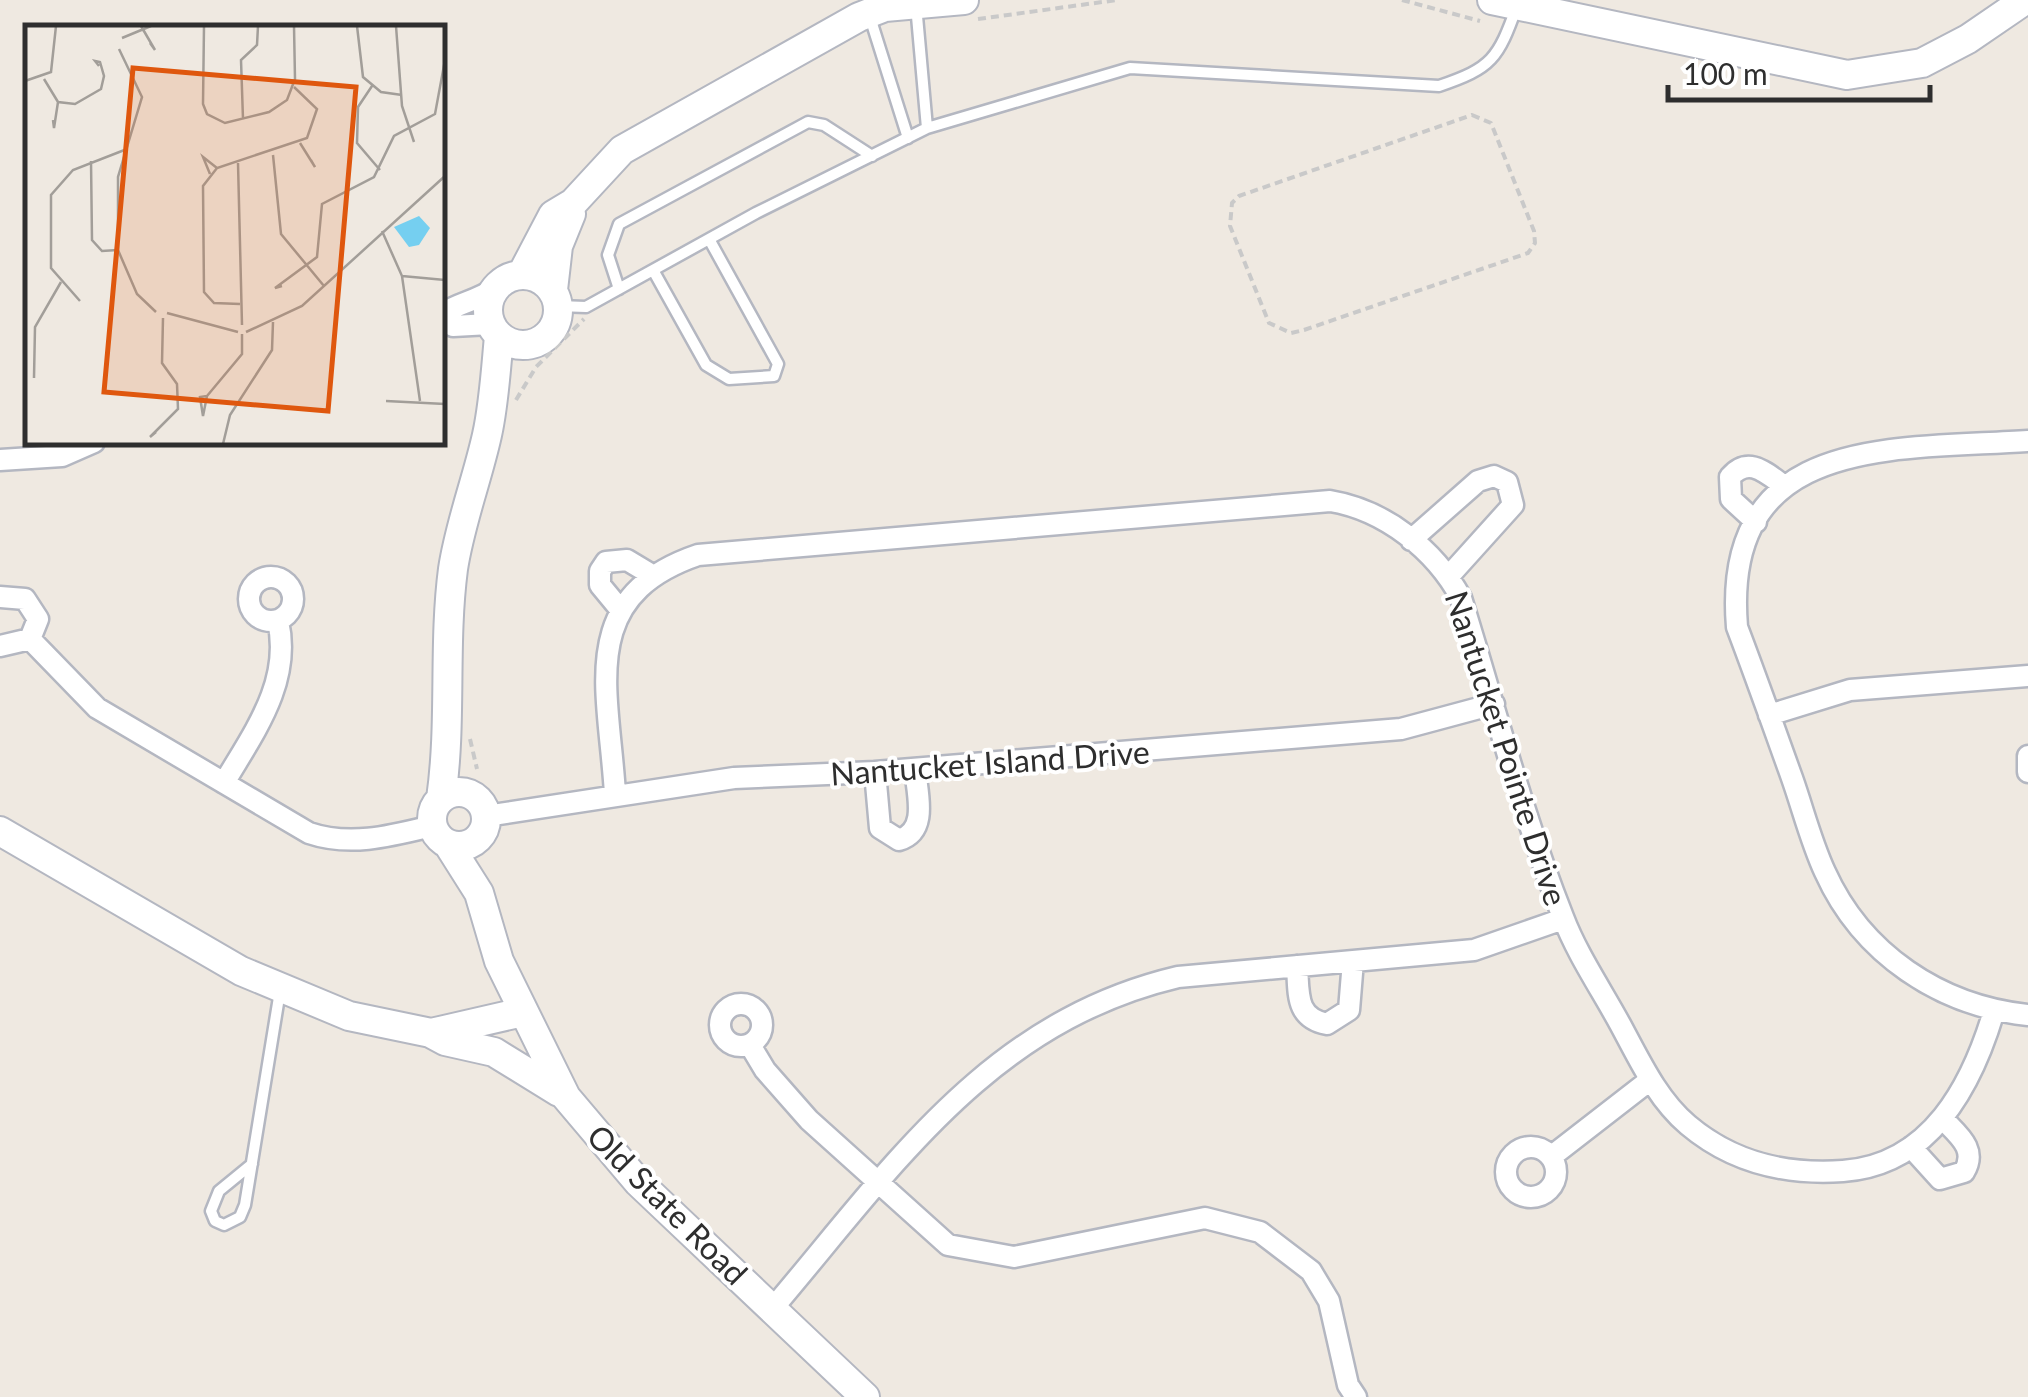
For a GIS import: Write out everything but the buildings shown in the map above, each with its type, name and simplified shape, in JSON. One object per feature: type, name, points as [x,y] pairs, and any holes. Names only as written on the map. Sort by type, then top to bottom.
[{"type":"street","points":[[1505,5],[1847,75],[1922,62],[1968,39],[2025,0]]},
{"type":"street","points":[[445,315],[453,306],[471,305],[522,274],[553,215],[573,202],[622,150],[879,7],[916,4],[969,10]]},
{"type":"street","points":[[445,319],[504,335],[547,337],[555,327],[563,301],[558,246],[573,202]]},
{"type":"street","points":[[522,274],[544,281],[563,301]]},
{"type":"street","points":[[478,893],[478,805],[446,666],[453,570],[462,517],[488,432],[505,409],[504,335],[487,310],[494,289]]},
{"type":"street","points":[[2028,441],[1864,452],[1816,468],[1782,485],[1756,522],[1742,551],[1735,602],[1738,627],[1825,872],[1846,911],[1877,946],[1910,974],[1946,994],[1994,1011],[2028,1014]]},
{"type":"street","points":[[0,460],[62,456],[87,445]]},
{"type":"street","points":[[1756,522],[1731,500],[1730,477],[1741,468],[1756,467],[1782,485]]},
{"type":"street","points":[[1412,540],[1478,481],[1494,476],[1507,482],[1514,498],[1508,512],[1449,576]]},
{"type":"street","name":"Nantucket Pointe Drive","points":[[619,608],[652,575],[698,556],[1330,501],[1364,510],[1412,540],[1449,576],[1563,919],[1650,1080],[1685,1123],[1740,1158],[1770,1168],[1849,1171],[1872,1166],[1911,1147],[1943,1119],[1979,1062],[1994,1011]]},
{"type":"street","points":[[615,794],[607,666],[610,634],[619,608],[600,585],[600,571],[606,562],[626,560],[652,575]]},
{"type":"street","points":[[0,597],[17,596],[32,604],[38,625],[30,639],[0,646]]},
{"type":"street","points":[[224,783],[270,704],[282,667],[278,621]]},
{"type":"street","points":[[30,639],[96,708],[329,840],[440,835],[464,846],[478,805]]},
{"type":"street","points":[[1769,715],[1850,690],[2028,676]]},
{"type":"street","name":"Nantucket Island Drive","points":[[478,805],[615,794],[734,778],[875,772],[1401,729],[1494,704]]},
{"type":"street","points":[[459,732],[441,799],[434,808],[440,835],[478,893]]},
{"type":"street","points":[[2028,756],[2028,772]]},
{"type":"street","points":[[875,772],[880,828],[899,840],[912,835],[918,822],[915,769]]},
{"type":"street","points":[[441,799],[463,792],[478,805]]},
{"type":"street","points":[[0,830],[280,990],[349,1016],[431,1033],[445,1041],[494,1052],[528,1069],[566,1098]]},
{"type":"street","name":"Old State Road","points":[[478,893],[499,961],[566,1098],[638,1182],[866,1397]]},
{"type":"street","points":[[773,1308],[878,1185],[988,1068],[1073,1012],[1133,988],[1178,976],[1474,950],[1563,919]]},
{"type":"street","points":[[1297,966],[1301,1008],[1314,1022],[1327,1024],[1350,1010],[1353,961]]},
{"type":"street","points":[[431,1033],[522,1012]]},
{"type":"street","points":[[750,1046],[764,1070],[809,1120],[948,1244],[991,1256],[1014,1257],[1205,1218],[1260,1232],[1311,1271],[1329,1301],[1348,1385],[1356,1397]]},
{"type":"street","points":[[1552,1156],[1650,1080]]},
{"type":"street","points":[[1911,1147],[1940,1179],[1964,1172],[1970,1157],[1968,1146],[1943,1119]]},
{"type":"lane","points":[[916,4],[927,128]]},
{"type":"lane","points":[[563,301],[619,289],[927,128],[1130,68],[1440,86],[1480,72],[1503,44],[1505,5]]},
{"type":"lane","points":[[879,7],[908,138]]},
{"type":"lane","points":[[619,289],[608,256],[619,224],[808,122],[824,125],[872,156]]},
{"type":"lane","points":[[652,270],[706,364],[729,379],[774,376],[778,364],[710,239]]},
{"type":"lane","points":[[252,1164],[220,1192],[211,1211],[214,1221],[224,1225],[240,1217],[252,1164],[280,990]]},
{"type":"path","points":[[969,10],[1117,0]]},
{"type":"path","points":[[1402,0],[1505,5]]},
{"type":"path","points":[[1472,116],[1483,116],[1491,123],[1535,243],[1514,260],[1304,330],[1278,330],[1269,323],[1230,226],[1232,203],[1239,196],[1359,153],[1472,116]]},
{"type":"path","points":[[512,408],[536,367],[585,322],[563,301]]},
{"type":"path","points":[[459,732],[478,805]]}]
